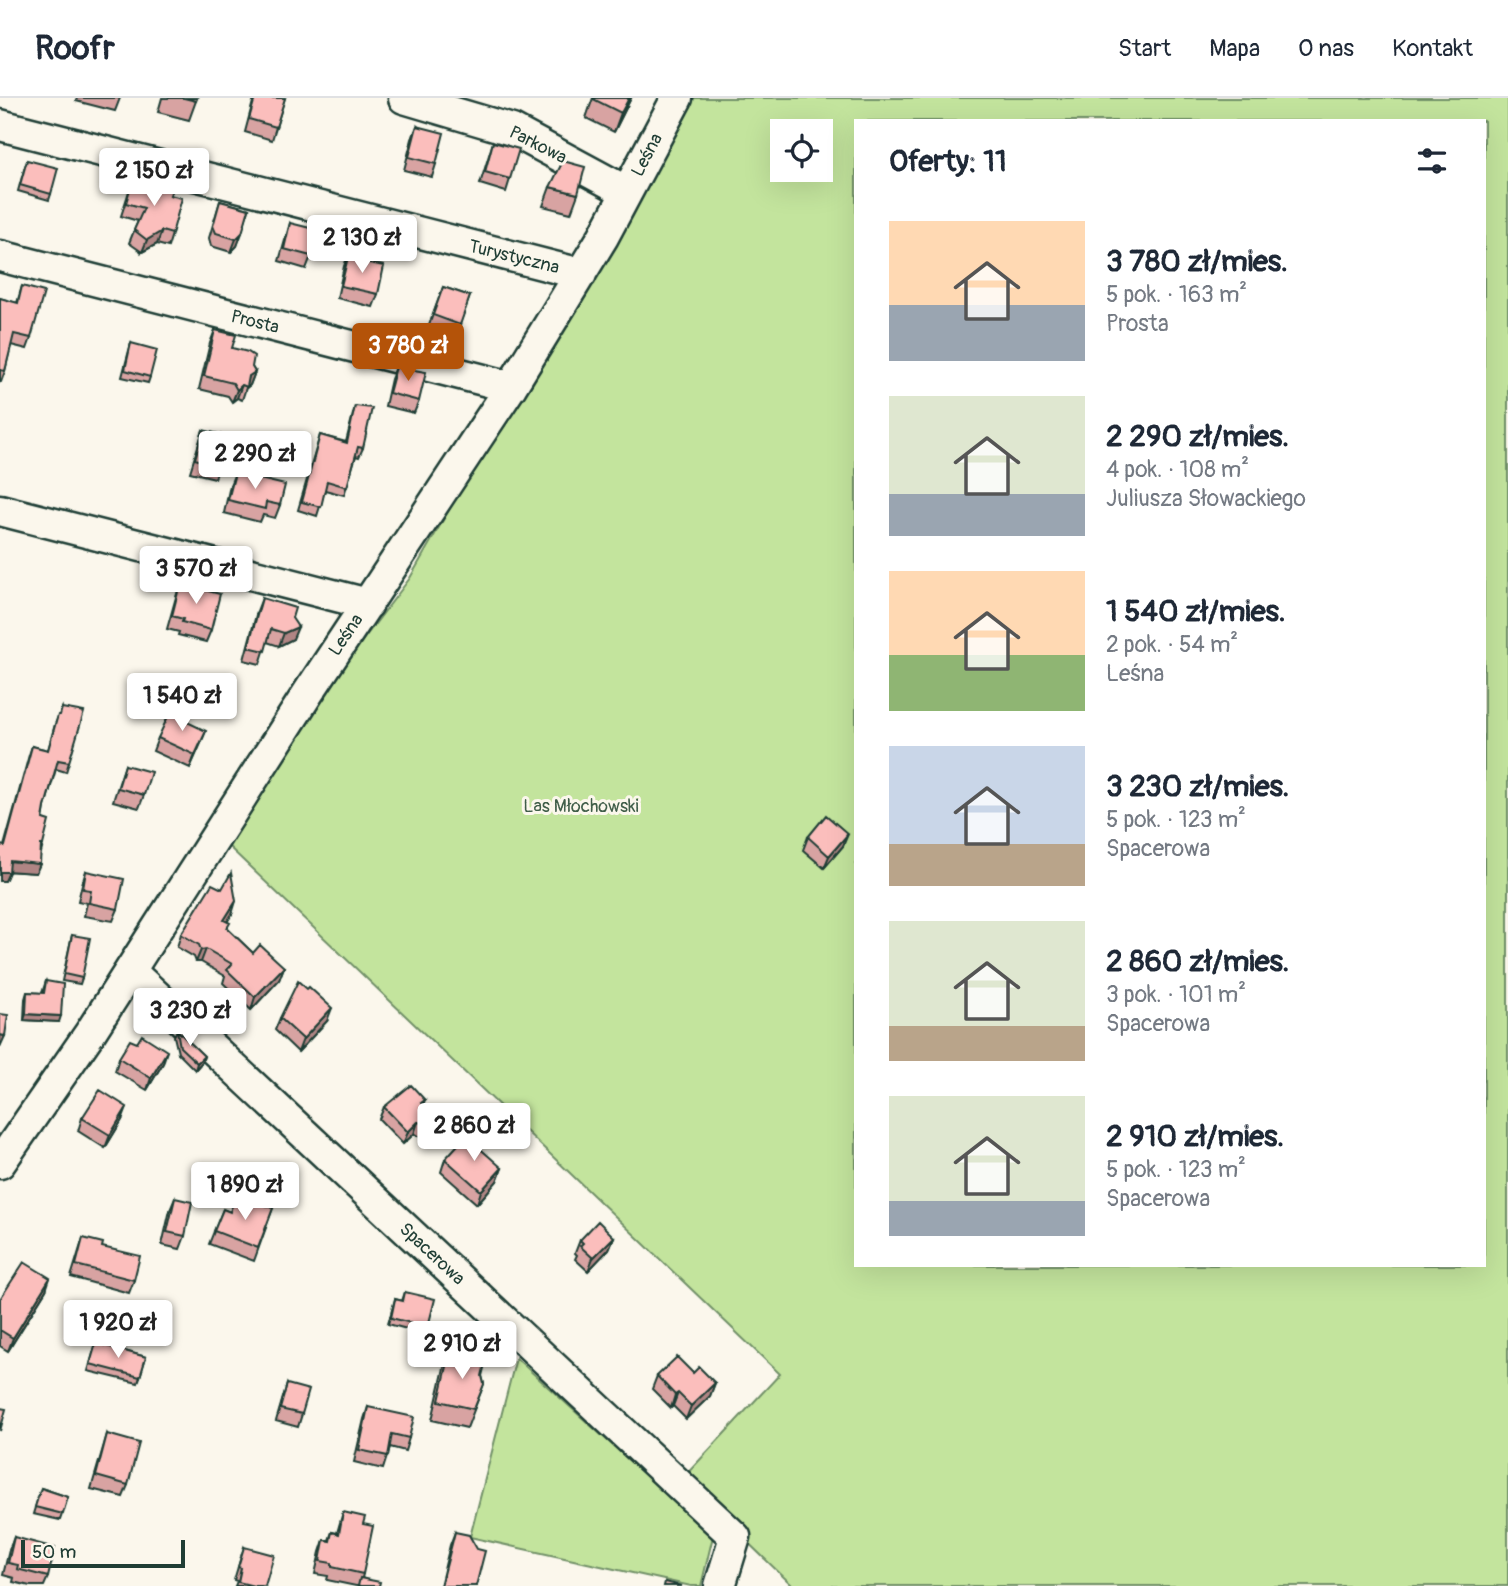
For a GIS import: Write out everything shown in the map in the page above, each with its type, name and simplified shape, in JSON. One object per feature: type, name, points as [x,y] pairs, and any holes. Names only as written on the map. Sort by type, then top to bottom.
[{"type":"street","name":"Parkowa","points":[[404,98],[512,130],[627,192]]},
{"type":"street","name":"Leśna","points":[[0,1163],[130,971],[511,387],[581,274],[677,98]]},
{"type":"street","name":"Turystyczna","points":[[0,125],[581,274]]},
{"type":"street","name":"Prosta","points":[[0,256],[511,387]]},
{"type":"street","points":[[0,510],[368,604]]},
{"type":"street","name":"Spacerowa","points":[[130,971],[735,1537],[720,1586]]},
{"type":"green space","name":"Las Młochowski","points":[[688,98],[1508,98],[1508,1586],[793,1586],[682,1479],[780,1374],[225,843],[296,728],[410,578]]},
{"type":"green space","points":[[516,1358],[713,1536],[701,1586],[470,1537]]},
{"type":"building","points":[[255,98],[285,98],[276,127],[249,119]]},
{"type":"building","points":[[593,98],[629,98],[621,113]]},
{"type":"building","points":[[417,126],[444,133],[436,164],[409,157]]},
{"type":"building","points":[[493,142],[519,149],[510,179],[485,172]]},
{"type":"building","points":[[27,160],[58,168],[51,194],[20,185]]},
{"type":"building","points":[[563,161],[585,167],[578,194],[550,187]]},
{"type":"building","points":[[147,180],[173,187],[170,195],[182,198],[172,234],[162,231],[147,240],[134,230],[144,208],[126,203],[132,182],[140,184]]},
{"type":"building","points":[[220,201],[249,209],[242,233],[236,239],[216,233],[213,226]]},
{"type":"building","points":[[290,223],[318,230],[311,256],[284,249]]},
{"type":"building","points":[[349,253],[365,257],[364,262],[384,266],[378,294],[341,286]]},
{"type":"building","points":[[22,286],[44,292],[31,338],[14,334],[5,371],[0,370],[0,298],[18,303]]},
{"type":"building","points":[[443,287],[470,296],[460,325],[433,315]]},
{"type":"building","points":[[215,330],[236,335],[232,348],[254,356],[252,367],[255,372],[249,376],[247,387],[242,385],[237,390],[233,383],[204,376]]},
{"type":"building","points":[[131,343],[157,350],[150,377],[125,370]]},
{"type":"building","points":[[396,367],[426,372],[419,401],[389,393]]},
{"type":"building","points":[[355,406],[372,408],[363,448],[358,447],[347,487],[327,481],[321,507],[302,502],[320,435],[347,443]]},
{"type":"building","points":[[203,430],[222,435],[220,442],[225,450],[220,466],[195,459]]},
{"type":"building","points":[[235,473],[285,485],[280,505],[266,502],[265,509],[228,500]]},
{"type":"building","points":[[180,584],[220,594],[211,630],[182,622],[183,619],[172,616]]},
{"type":"building","points":[[262,598],[295,608],[292,618],[298,627],[284,633],[271,629],[265,651],[248,647]]},
{"type":"building","points":[[62,708],[84,712],[69,762],[58,760],[45,807],[43,819],[49,821],[41,845],[40,864],[10,861],[9,872],[0,872],[0,845],[5,846],[32,746],[48,750]]},
{"type":"building","points":[[171,710],[186,717],[185,721],[206,731],[195,755],[158,738]]},
{"type":"building","points":[[125,765],[151,772],[144,795],[118,788]]},
{"type":"building","points":[[826,815],[848,834],[829,856],[808,837]]},
{"type":"building","points":[[86,871],[124,879],[118,909],[89,903],[91,890],[83,889]]},
{"type":"building","points":[[231,873],[236,901],[224,920],[230,923],[227,928],[253,953],[260,945],[284,967],[255,997],[227,970],[232,964],[206,949],[201,950],[199,945],[181,934],[212,884],[222,889]]},
{"type":"building","points":[[72,935],[90,938],[82,978],[64,974]]},
{"type":"building","points":[[46,981],[63,984],[61,1016],[26,1014],[27,992],[44,993]]},
{"type":"building","points":[[298,981],[307,989],[309,987],[332,1008],[303,1039],[280,1018]]},
{"type":"building","points":[[0,1014],[8,1015],[5,1036],[0,1035]]},
{"type":"building","points":[[177,1030],[204,1056],[197,1063],[180,1047]]},
{"type":"building","points":[[142,1035],[167,1051],[151,1078],[119,1058],[130,1040],[137,1043]]},
{"type":"building","points":[[411,1085],[425,1100],[421,1103],[426,1109],[428,1125],[418,1122],[408,1132],[384,1107]]},
{"type":"building","points":[[100,1090],[127,1107],[110,1135],[82,1118]]},
{"type":"building","points":[[466,1136],[502,1168],[481,1191],[445,1159]]},
{"type":"building","points":[[235,1197],[273,1208],[258,1248],[214,1231],[223,1209],[230,1212]]},
{"type":"building","points":[[175,1198],[192,1202],[185,1236],[167,1232]]},
{"type":"building","points":[[598,1221],[614,1237],[593,1258],[580,1246],[583,1243],[580,1240]]},
{"type":"building","points":[[83,1238],[103,1243],[102,1247],[140,1256],[134,1280],[76,1265]]},
{"type":"building","points":[[24,1262],[50,1278],[13,1338],[0,1330],[0,1299]]},
{"type":"building","points":[[405,1292],[435,1299],[428,1327],[391,1318],[395,1299],[403,1301]]},
{"type":"building","points":[[96,1343],[146,1357],[140,1377],[90,1364]]},
{"type":"building","points":[[451,1349],[471,1354],[470,1360],[485,1364],[482,1376],[484,1384],[474,1409],[439,1401]]},
{"type":"building","points":[[677,1357],[693,1373],[699,1367],[715,1383],[691,1406],[678,1393],[675,1395],[657,1376]]},
{"type":"building","points":[[287,1384],[309,1390],[302,1414],[280,1409]]},
{"type":"building","points":[[368,1407],[414,1417],[409,1438],[392,1434],[388,1456],[359,1450]]},
{"type":"building","points":[[0,1408],[6,1409],[0,1431]]},
{"type":"building","points":[[107,1434],[139,1443],[128,1485],[96,1476]]},
{"type":"building","points":[[41,1488],[68,1497],[63,1514],[35,1507]]},
{"type":"building","points":[[343,1512],[365,1517],[363,1524],[373,1526],[363,1574],[332,1567],[332,1563],[320,1561],[324,1540],[330,1541],[332,1532],[339,1534]]},
{"type":"building","points":[[455,1532],[469,1535],[477,1549],[485,1551],[476,1586],[441,1586]]},
{"type":"building","points":[[14,1537],[55,1548],[48,1577],[17,1569],[18,1565],[8,1563]]},
{"type":"building","points":[[244,1547],[274,1555],[265,1586],[238,1582],[241,1568],[238,1567]]},
{"type":"building","points":[[360,1578],[380,1582],[379,1586],[358,1586]]},
{"type":"building","points":[[665,1582],[682,1586],[664,1586]]}]
